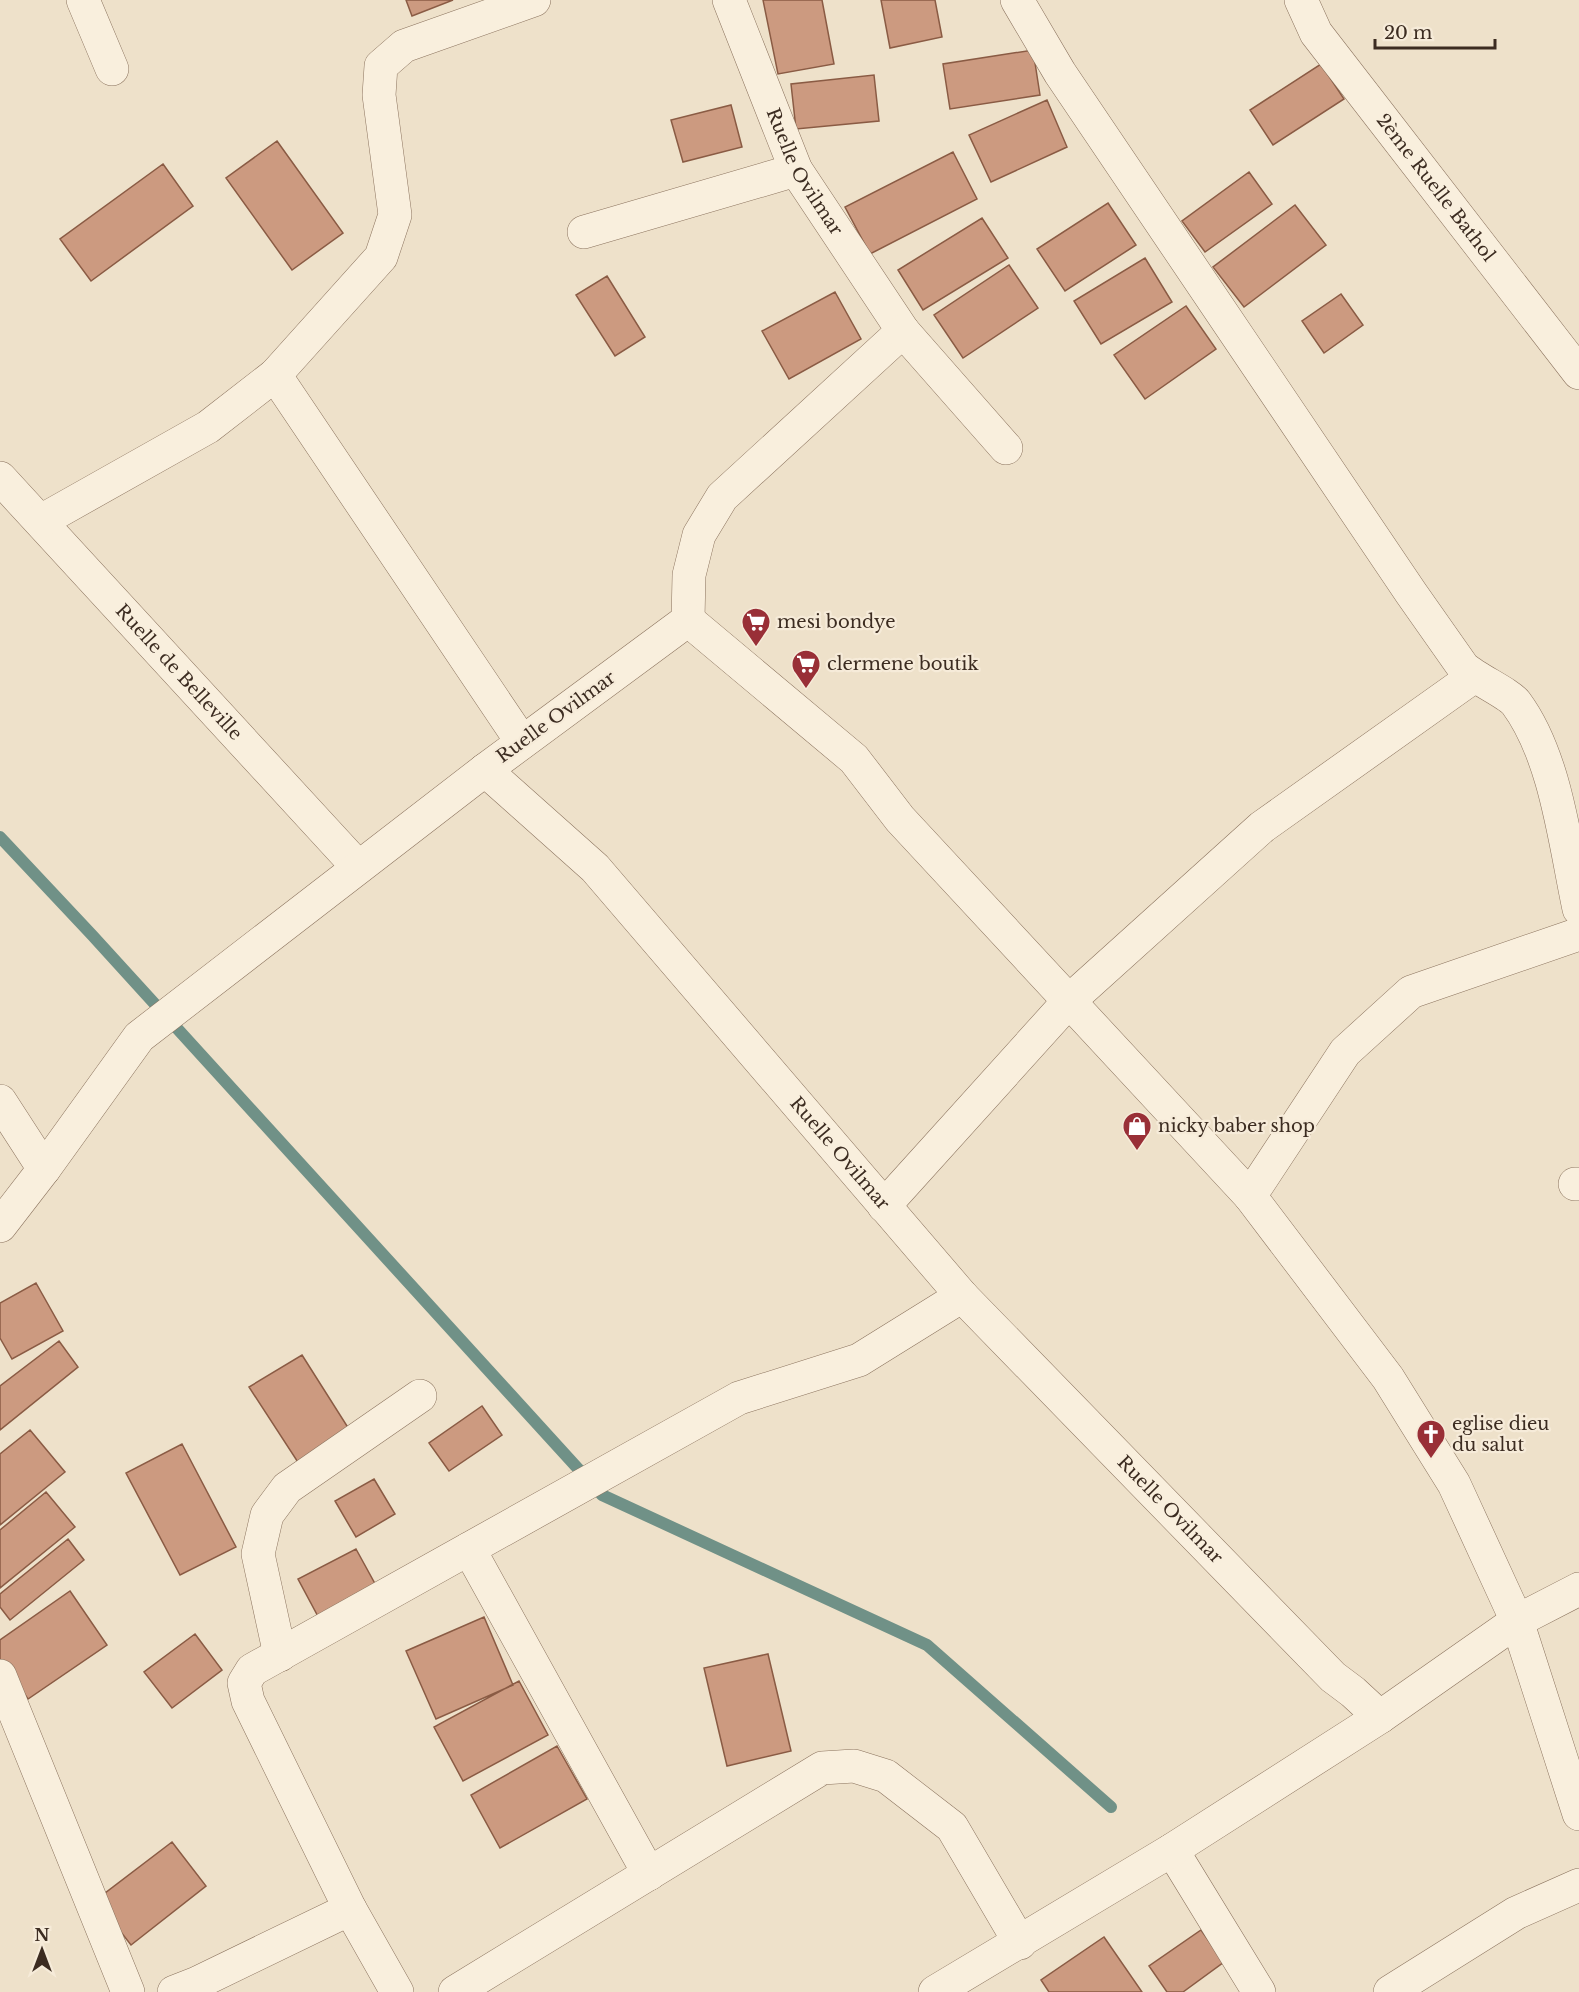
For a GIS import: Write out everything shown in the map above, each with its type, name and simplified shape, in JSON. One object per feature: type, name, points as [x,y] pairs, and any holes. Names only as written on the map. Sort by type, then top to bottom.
[{"type":"street","points":[[83,0],[112,69]]},
{"type":"street","points":[[41,521],[208,427],[275,375],[381,256],[395,215],[379,96],[381,66],[404,46],[534,0]]},
{"type":"street","name":"Ruelle Ovilmar","points":[[729,0],[796,170],[903,332],[1006,448]]},
{"type":"street","points":[[1017,0],[1060,73],[1463,667],[1473,677],[1514,701],[1533,732],[1551,776],[1579,909]]},
{"type":"street","name":"2ème Ruelle Bathol","points":[[1301,0],[1316,33],[1579,373]]},
{"type":"street","points":[[584,232],[796,170]]},
{"type":"street","points":[[903,332],[722,497],[699,535],[690,575],[688,620],[854,759],[900,819],[1250,1196],[1388,1378],[1454,1484],[1517,1621],[1579,1814]]},
{"type":"street","points":[[275,375],[522,742]]},
{"type":"street","name":"Ruelle de Belleville","points":[[0,478],[358,867]]},
{"type":"street","name":"Ruelle Ovilmar","points":[[688,620],[485,770],[595,868],[962,1296],[1333,1677],[1380,1717]]},
{"type":"street","points":[[884,1206],[1069,1001],[1262,827],[1473,677]]},
{"type":"street","points":[[0,1226],[139,1037],[485,770]]},
{"type":"street","points":[[1250,1196],[1345,1052],[1411,992],[1579,934]]},
{"type":"street","points":[[0,1101],[44,1169]]},
{"type":"street","points":[[397,1992],[350,1909],[248,1701],[244,1683],[252,1670],[739,1398],[859,1360],[962,1296]]},
{"type":"street","points":[[280,1655],[258,1554],[267,1515],[287,1488],[420,1396]]},
{"type":"street","points":[[470,1549],[649,1874]]},
{"type":"street","points":[[935,1992],[1172,1850],[1380,1717],[1517,1621],[1579,1589]]},
{"type":"street","points":[[0,1676],[128,1992]]},
{"type":"street","points":[[455,1992],[822,1768],[854,1766],[886,1776],[952,1827],[1020,1943]]},
{"type":"street","points":[[1172,1850],[1259,1992]]},
{"type":"street","points":[[1390,1992],[1516,1913],[1579,1885]]},
{"type":"street","points":[[190,1989],[350,1909]]},
{"type":"building","points":[[406,0],[453,0],[412,16]]},
{"type":"building","points":[[763,0],[822,0],[834,64],[778,74]]},
{"type":"building","points":[[881,0],[935,0],[942,37],[890,48]]},
{"type":"building","points":[[1033,50],[1040,95],[950,109],[943,64]]},
{"type":"building","points":[[1321,64],[1344,99],[1273,145],[1250,110]]},
{"type":"building","points":[[874,75],[879,121],[796,129],[791,84]]},
{"type":"building","points":[[1047,100],[1067,147],[991,182],[969,135]]},
{"type":"building","points":[[731,105],[742,147],[683,162],[671,120]]},
{"type":"building","points":[[277,141],[343,233],[292,270],[226,178]]},
{"type":"building","points":[[953,152],[977,199],[870,254],[845,207]]},
{"type":"building","points":[[163,164],[193,206],[91,281],[60,239]]},
{"type":"building","points":[[1249,172],[1272,204],[1205,252],[1182,221]]},
{"type":"building","points":[[1108,203],[1136,245],[1065,291],[1037,249]]},
{"type":"building","points":[[1295,205],[1326,245],[1244,307],[1213,267]]},
{"type":"building","points":[[982,218],[1008,258],[923,310],[898,270]]},
{"type":"building","points":[[1145,258],[1172,302],[1101,344],[1074,301]]},
{"type":"building","points":[[1009,265],[1038,308],[963,358],[934,315]]},
{"type":"building","points":[[607,276],[645,337],[615,356],[576,295]]},
{"type":"building","points":[[835,292],[861,339],[789,379],[762,331]]},
{"type":"building","points":[[1341,294],[1363,325],[1324,353],[1302,321]]},
{"type":"building","points":[[1186,306],[1216,349],[1145,399],[1114,355]]},
{"type":"building","points":[[36,1283],[63,1331],[12,1359],[0,1338],[0,1303]]},
{"type":"building","points":[[59,1341],[78,1367],[0,1430],[0,1386]]},
{"type":"building","points":[[302,1355],[354,1437],[303,1470],[249,1387]]},
{"type":"building","points":[[482,1406],[502,1435],[449,1471],[429,1443]]},
{"type":"building","points":[[30,1430],[65,1472],[0,1525],[0,1454]]},
{"type":"building","points":[[182,1444],[236,1547],[180,1575],[126,1473]]},
{"type":"building","points":[[374,1479],[395,1514],[356,1537],[335,1501]]},
{"type":"building","points":[[46,1492],[75,1527],[0,1588],[0,1530]]},
{"type":"building","points":[[68,1539],[84,1560],[10,1620],[0,1607],[0,1594]]},
{"type":"building","points":[[356,1549],[379,1591],[321,1622],[298,1579]]},
{"type":"building","points":[[70,1591],[107,1645],[28,1699],[0,1659],[0,1640]]},
{"type":"building","points":[[484,1617],[513,1685],[436,1719],[406,1651]]},
{"type":"building","points":[[195,1634],[222,1670],[172,1708],[144,1672]]},
{"type":"building","points":[[768,1654],[791,1751],[727,1766],[704,1668]]},
{"type":"building","points":[[519,1681],[548,1735],[463,1781],[434,1727]]},
{"type":"building","points":[[557,1746],[587,1799],[500,1848],[471,1795]]},
{"type":"building","points":[[172,1842],[206,1886],[131,1945],[96,1900]]},
{"type":"building","points":[[1201,1930],[1224,1962],[1183,1992],[1167,1992],[1149,1966]]},
{"type":"building","points":[[1104,1937],[1142,1992],[1049,1992],[1041,1980]]},
{"type":"waterway","points":[[0,837],[602,1495],[927,1645],[1111,1807]]},
{"type":"place","name":"mesi bondye","points":[[756,648]]},
{"type":"place","name":"clermene boutik","points":[[806,690]]},
{"type":"place","name":"nicky baber shop","points":[[1137,1152]]},
{"type":"place","name":"eglise dieu du salut","points":[[1431,1460]]}]
